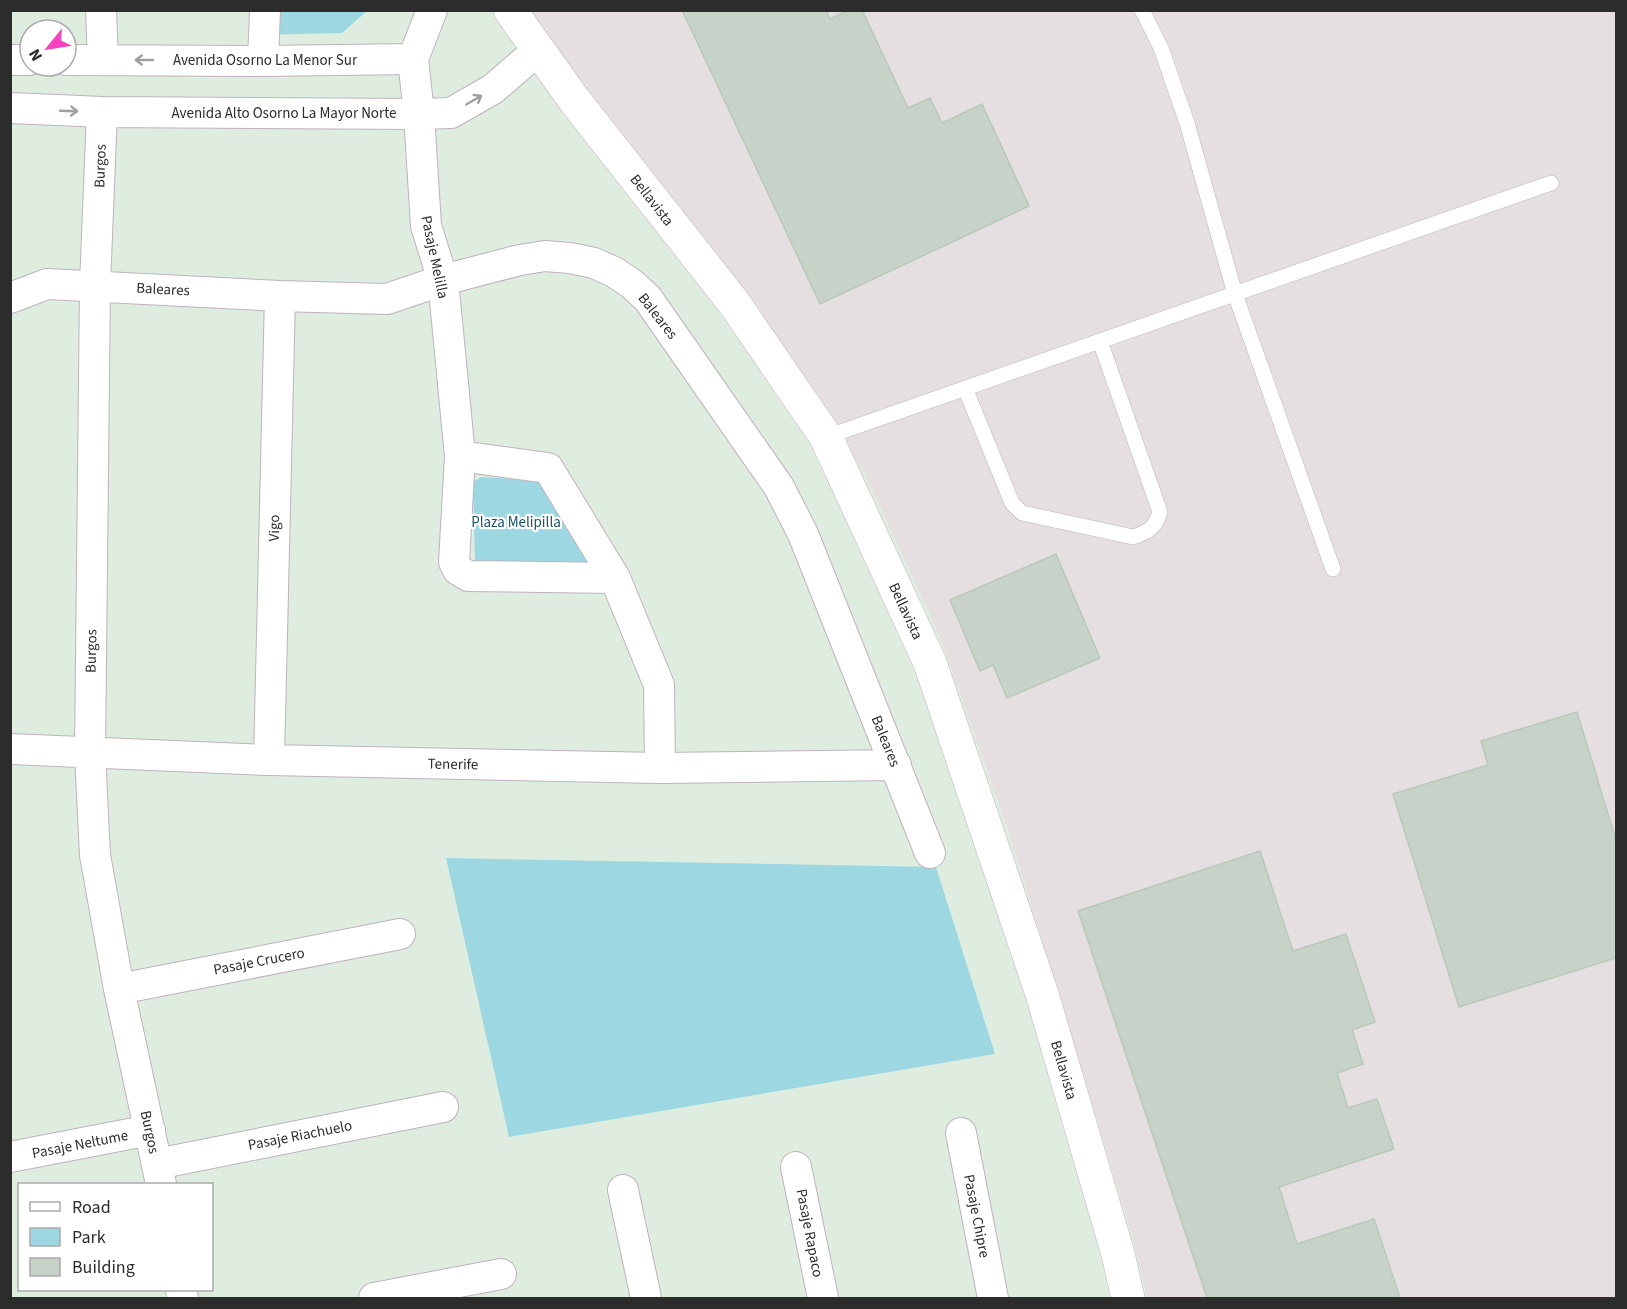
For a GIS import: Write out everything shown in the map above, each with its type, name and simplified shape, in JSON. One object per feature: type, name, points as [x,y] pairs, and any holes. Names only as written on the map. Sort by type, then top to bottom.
[{"type":"main road","name":"Bellavista","points":[[510,10],[575,101],[734,303],[826,437],[930,663],[1042,994],[1118,1254],[1128,1299]]},
{"type":"street","points":[[101,10],[103,60]]},
{"type":"street","points":[[263,61],[265,10]]},
{"type":"street","points":[[413,59],[432,10]]},
{"type":"street","name":"Avenida Alto Osorno La Mayor Norte","points":[[10,108],[102,112],[451,113],[493,89],[538,50]]},
{"type":"street","name":"Avenida Osorno La Menor Sur","points":[[78,60],[413,59]]},
{"type":"street","name":"Pasaje Melilla","points":[[413,59],[426,226],[443,280],[460,456],[454,562],[458,570],[468,576],[615,578]]},
{"type":"street","name":"Burgos","points":[[102,112],[96,285],[90,753],[95,855],[119,989],[159,1174]]},
{"type":"street","name":"Baleares","points":[[10,298],[46,284],[280,296],[387,298],[443,280],[519,260],[545,256],[570,258],[614,272],[648,299],[779,487],[803,534],[930,853]]},
{"type":"street","name":"Vigo","points":[[268,760],[280,296]]},
{"type":"street","points":[[460,456],[548,468],[615,578],[658,685],[660,768]]},
{"type":"street","name":"Tenerife","points":[[10,749],[268,760],[660,768],[896,765]]},
{"type":"street","name":"Pasaje Crucero","points":[[119,989],[400,934]]},
{"type":"street","name":"Pasaje Riachuelo","points":[[159,1174],[443,1107]]},
{"type":"street","name":"Pasaje Neltume","points":[[10,1158],[150,1130]]},
{"type":"street","name":"Pasaje Chipre","points":[[961,1133],[993,1299]]},
{"type":"street","name":"Pasaje Rapaco","points":[[796,1167],[823,1299]]},
{"type":"street","points":[[623,1190],[646,1299]]},
{"type":"street","points":[[374,1299],[501,1274]]},
{"type":"lane","points":[[1142,10],[1161,48],[1187,123],[1234,294],[1333,569]]},
{"type":"lane","points":[[826,437],[1551,183]]},
{"type":"lane","points":[[965,388],[1012,503],[1022,513],[1133,537],[1144,533],[1156,523],[1160,512],[1100,341]]},
{"type":"shaded area","points":[[523,11],[1616,11],[1616,1298],[1147,1298],[1132,1235],[1008,829],[940,636],[864,471]]},
{"type":"green space","points":[[251,11],[367,11],[342,33],[250,35]]},
{"type":"green space","name":"Plaza Melipilla","points":[[481,477],[544,481],[591,559],[585,568],[475,563],[473,482]]},
{"type":"green space","points":[[446,858],[936,867],[995,1054],[509,1137]]},
{"type":"building","points":[[682,10],[826,10],[830,19],[849,10],[862,10],[908,108],[930,98],[942,123],[982,104],[1029,206],[820,304]]},
{"type":"building","points":[[1056,554],[1100,658],[1007,698],[993,665],[980,671],[950,600]]},
{"type":"building","points":[[1577,712],[1616,840],[1616,958],[1459,1007],[1393,794],[1488,765],[1481,741]]},
{"type":"building","points":[[1260,851],[1293,951],[1346,934],[1375,1022],[1352,1030],[1363,1064],[1337,1073],[1348,1108],[1377,1099],[1394,1149],[1279,1187],[1297,1244],[1374,1219],[1400,1298],[1207,1298],[1078,911]]}]
